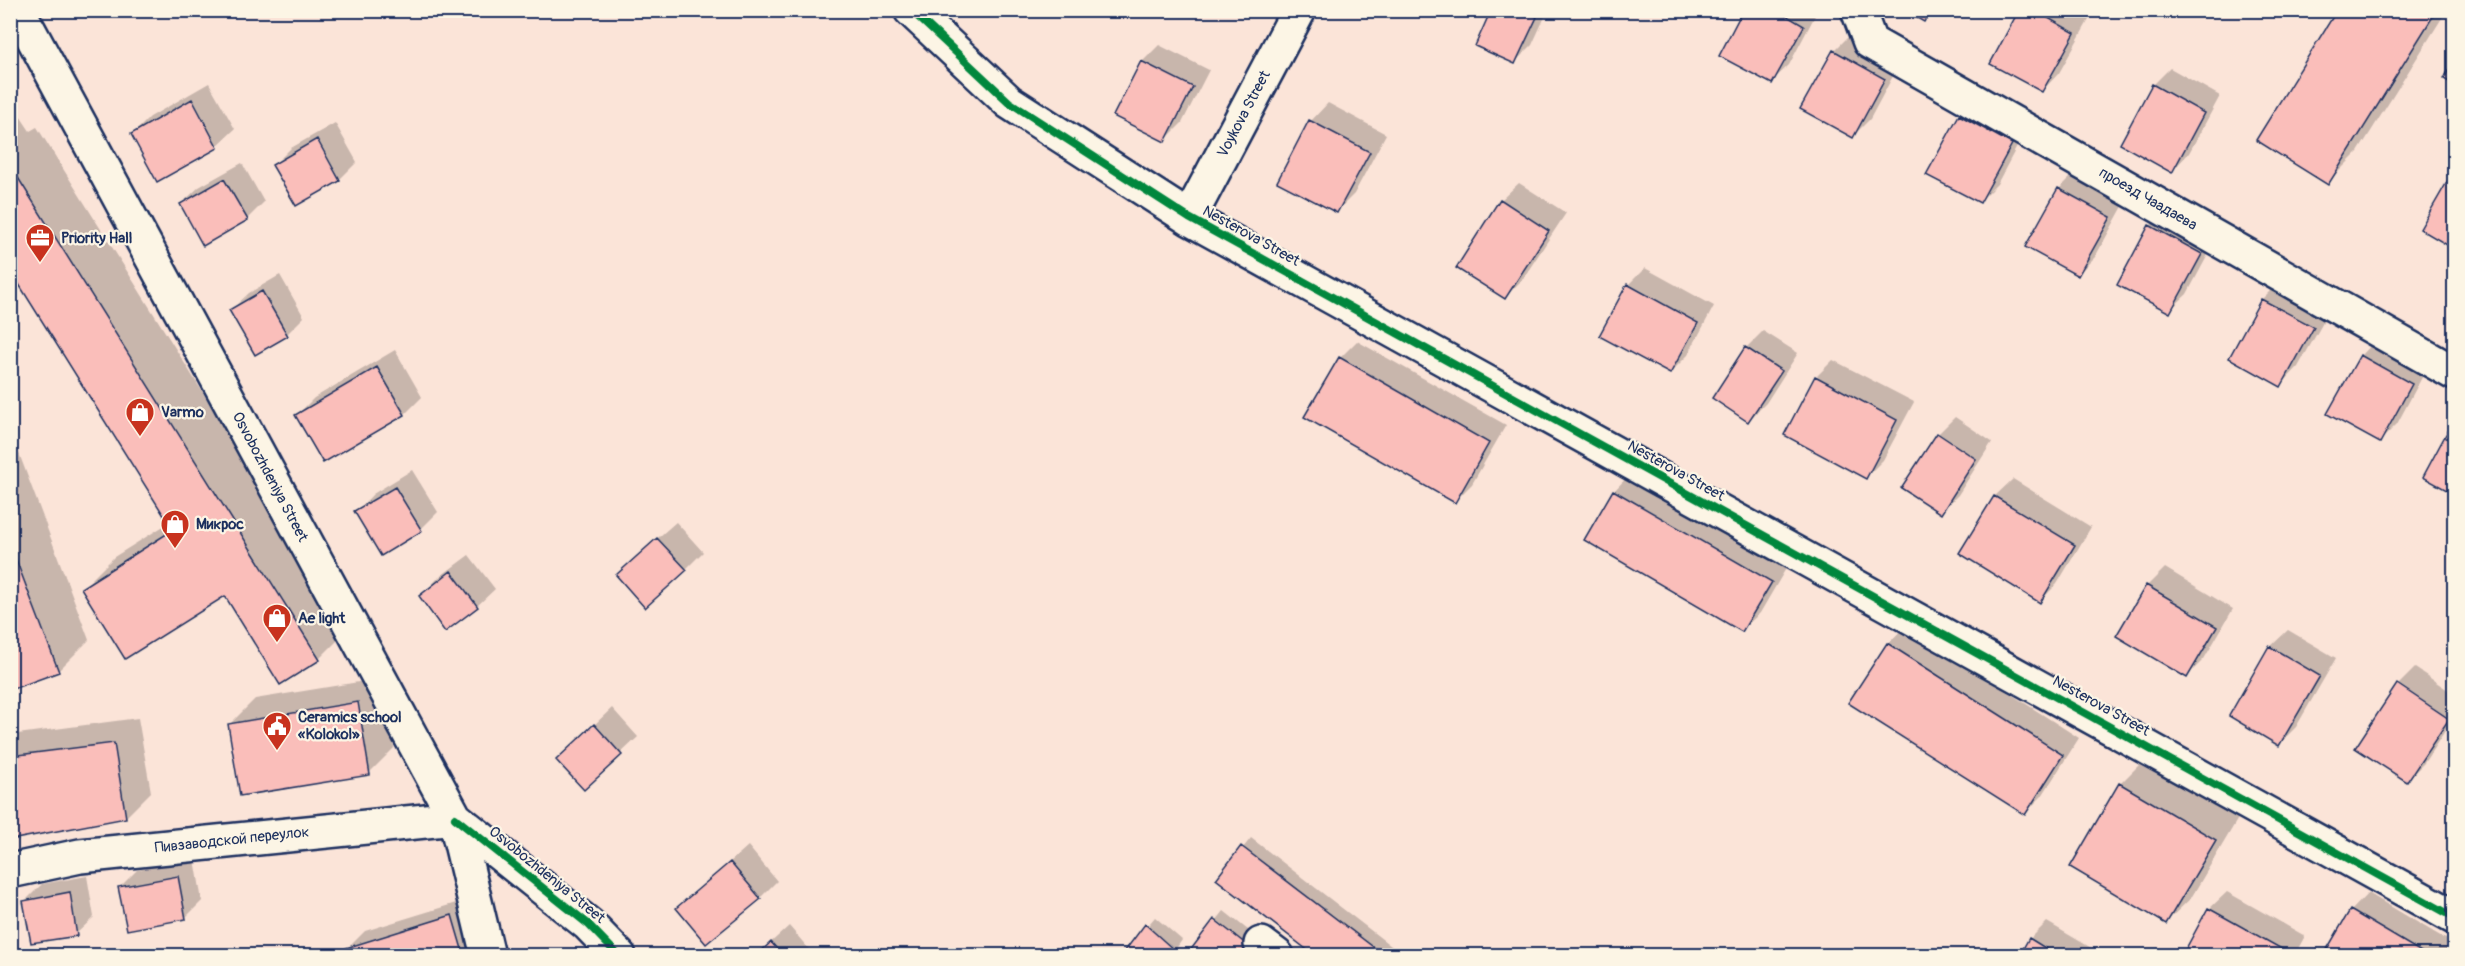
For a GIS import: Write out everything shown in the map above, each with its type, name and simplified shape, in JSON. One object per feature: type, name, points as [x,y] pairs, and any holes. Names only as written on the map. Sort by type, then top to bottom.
[{"type":"street","name":"Osvobozhdeniya Street","points":[[18,10],[455,818],[588,924],[620,956]]},
{"type":"street","name":"Nesterova Street","points":[[911,10],[1009,102],[1189,218],[2454,917]]},
{"type":"street","name":"Voykova Street","points":[[1189,218],[1299,10]]},
{"type":"street","name":"проезд Чаадаева","points":[[1858,10],[1870,42],[2454,374]]},
{"type":"street","name":"Пивзаводской переулок","points":[[10,871],[80,856],[455,818]]},
{"type":"street","points":[[455,818],[488,956]]},
{"type":"building","points":[[1491,10],[1522,10],[1537,17],[1515,64],[1475,46]]},
{"type":"building","points":[[1743,10],[1777,10],[1804,26],[1772,84],[1719,56]]},
{"type":"building","points":[[1903,10],[1931,10],[1924,22]]},
{"type":"building","points":[[2019,10],[2034,10],[2075,33],[2042,92],[1990,64]]},
{"type":"building","points":[[2337,10],[2437,10],[2328,185],[2256,140]]},
{"type":"building","points":[[1833,50],[1885,79],[1853,138],[1800,109]]},
{"type":"building","points":[[2454,59],[2454,85],[2444,79]]},
{"type":"building","points":[[1141,61],[1193,87],[1165,142],[1113,116]]},
{"type":"building","points":[[2152,84],[2204,113],[2172,173],[2120,144]]},
{"type":"building","points":[[192,99],[218,148],[157,182],[131,134]]},
{"type":"building","points":[[1959,115],[2012,144],[1980,203],[1926,175]]},
{"type":"building","points":[[1309,120],[1370,152],[1337,213],[1277,182]]},
{"type":"building","points":[[317,139],[340,181],[296,206],[272,165]]},
{"type":"building","points":[[10,165],[320,660],[280,685],[225,596],[125,659],[81,588],[173,530],[10,270]]},
{"type":"building","points":[[2454,170],[2454,249],[2420,229]]},
{"type":"building","points":[[224,179],[248,220],[203,246],[180,204]]},
{"type":"building","points":[[2058,188],[2111,217],[2078,276],[2025,247]]},
{"type":"building","points":[[1500,199],[1549,231],[1505,299],[1456,268]]},
{"type":"building","points":[[2149,225],[2202,254],[2170,313],[2117,285]]},
{"type":"building","points":[[1627,284],[1698,323],[1670,374],[1599,336]]},
{"type":"building","points":[[262,291],[288,336],[255,355],[229,310]]},
{"type":"building","points":[[2261,299],[2314,327],[2281,387],[2229,358]]},
{"type":"building","points":[[1745,347],[1782,371],[1748,422],[1712,398]]},
{"type":"building","points":[[2360,355],[2412,384],[2380,443],[2327,414]]},
{"type":"building","points":[[1339,357],[1489,443],[1455,503],[1304,417]]},
{"type":"building","points":[[377,367],[405,415],[323,463],[295,415]]},
{"type":"building","points":[[1815,376],[1897,420],[1866,479],[1784,435]]},
{"type":"building","points":[[2454,419],[2454,494],[2423,477]]},
{"type":"building","points":[[1937,433],[1976,459],[1941,514],[1901,488]]},
{"type":"building","points":[[395,487],[422,531],[381,556],[354,511]]},
{"type":"building","points":[[1613,490],[1772,582],[1742,632],[1584,540]]},
{"type":"building","points":[[1994,496],[2075,545],[2040,603],[1959,553]]},
{"type":"building","points":[[657,538],[687,570],[645,608],[616,575]]},
{"type":"building","points":[[10,544],[59,672],[10,690]]},
{"type":"building","points":[[451,571],[478,607],[445,632],[419,596]]},
{"type":"building","points":[[2146,585],[2217,627],[2187,678],[2116,636]]},
{"type":"building","points":[[1887,643],[2063,755],[2025,815],[1848,703]]},
{"type":"building","points":[[2269,646],[2320,676],[2279,746],[2229,716]]},
{"type":"building","points":[[2397,684],[2449,719],[2407,782],[2355,748]]},
{"type":"building","points":[[358,702],[370,775],[240,796],[228,724]]},
{"type":"building","points":[[594,724],[622,755],[584,790],[556,760]]},
{"type":"building","points":[[114,743],[126,818],[10,840],[10,756]]},
{"type":"building","points":[[2119,783],[2216,840],[2166,924],[2070,867]]},
{"type":"building","points":[[1241,846],[1385,956],[1315,956],[1216,879]]},
{"type":"building","points":[[730,862],[761,899],[706,944],[676,908]]},
{"type":"building","points":[[178,876],[186,919],[127,930],[118,887]]},
{"type":"building","points":[[70,892],[77,936],[31,943],[23,901]]},
{"type":"building","points":[[2208,908],[2289,953],[2287,956],[2182,956]]},
{"type":"building","points":[[2350,910],[2428,956],[2323,956]]},
{"type":"building","points":[[452,915],[464,956],[348,956],[346,948]]},
{"type":"building","points":[[1214,919],[1261,956],[1186,956]]},
{"type":"building","points":[[1145,924],[1174,950],[1170,956],[1121,956]]},
{"type":"building","points":[[2029,938],[2058,956],[2019,956]]},
{"type":"building","points":[[771,942],[783,956],[756,956]]},
{"type":"cycle path","points":[[911,10],[1009,102],[1189,218],[2454,917]]},
{"type":"cycle path","points":[[455,818],[588,924],[619,956]]},
{"type":"place","name":"Priority Hall","points":[[40,264]]},
{"type":"place","name":"Varmo","points":[[140,438]]},
{"type":"place","name":"Микрос","points":[[175,550]]},
{"type":"place","name":"Ae light","points":[[277,644]]},
{"type":"place","name":"Ceramics school «Kolokol»","points":[[277,752]]}]
